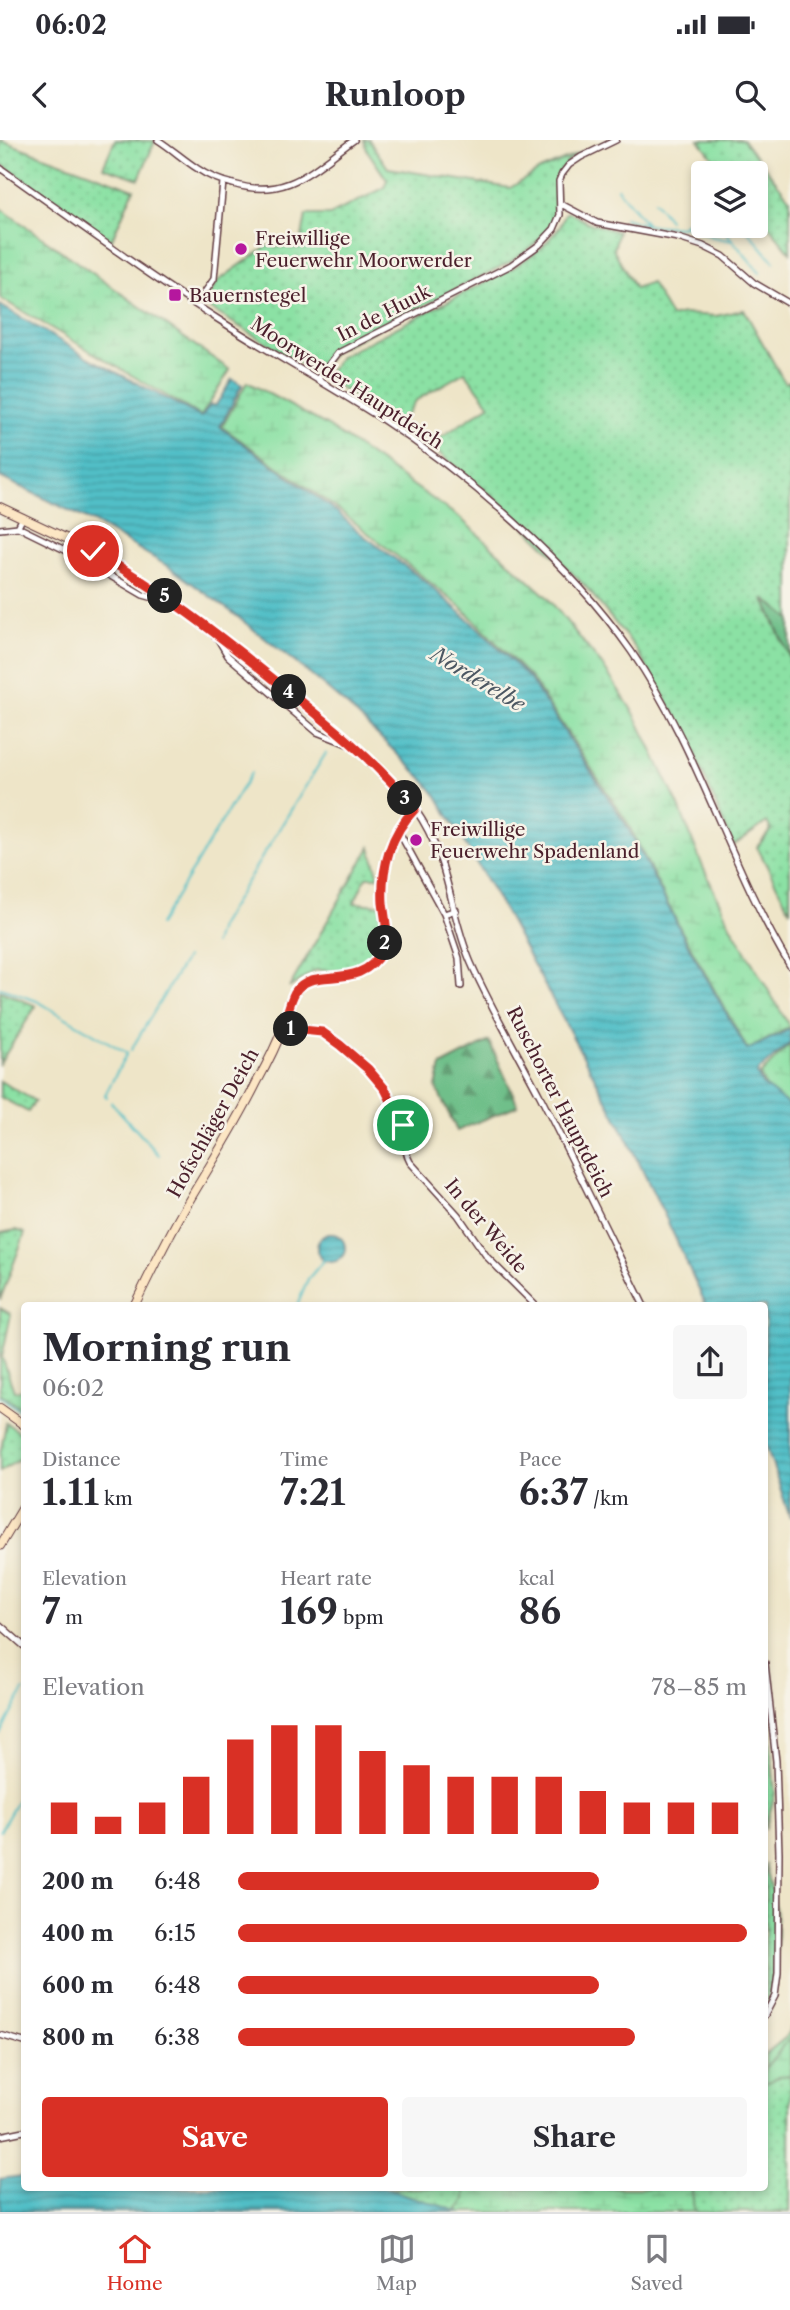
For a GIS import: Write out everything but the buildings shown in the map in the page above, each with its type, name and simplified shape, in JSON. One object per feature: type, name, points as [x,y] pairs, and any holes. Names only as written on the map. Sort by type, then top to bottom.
[{"type":"street","points":[[158,140],[200,171],[223,182],[251,190],[287,186],[304,177],[354,140]]},
{"type":"street","name":"In de Huuk","points":[[318,379],[338,353],[525,256],[554,229],[560,215],[559,181],[569,165],[616,140]]},
{"type":"street","name":"Moorwerder Hauptdeich","points":[[0,168],[196,305],[318,379],[427,451],[496,506],[568,576],[614,628],[646,674],[671,718],[748,889],[790,966]]},
{"type":"street","points":[[196,305],[214,279],[223,182]]},
{"type":"street","points":[[561,204],[597,223],[678,238],[703,246],[723,256],[754,283],[790,304]]},
{"type":"street","points":[[0,507],[93,551],[177,604],[356,747],[415,809]]},
{"type":"street","points":[[18,527],[23,517]]},
{"type":"street","points":[[0,529],[18,527],[73,554],[143,595],[177,604]]},
{"type":"street","points":[[215,633],[228,656],[317,732],[356,747]]},
{"type":"street","name":"Hofschläger Deich","points":[[136,1302],[171,1232],[245,1106],[283,1028],[296,991],[303,984],[323,978],[349,977],[363,971],[382,951],[387,931],[383,874],[389,852],[415,809]]},
{"type":"street","name":"Ruschorter Hauptdeich","points":[[415,809],[434,840],[471,963],[641,1302]]},
{"type":"street","points":[[399,832],[444,914],[459,958],[461,986]]},
{"type":"street","points":[[444,914],[456,910]]},
{"type":"street","name":"In der Weide","points":[[283,1028],[322,1032],[368,1069],[397,1108],[403,1125],[405,1154],[410,1162],[458,1214],[487,1257],[532,1302]]},
{"type":"street","points":[[0,1408],[21,1423]]},
{"type":"street","points":[[0,1546],[21,1511]]},
{"type":"street","points":[[0,1625],[21,1643]]},
{"type":"street","points":[[768,1690],[776,1761],[779,1853],[777,1983],[775,1996],[768,2009]]},
{"type":"street","points":[[0,2035],[21,2041]]},
{"type":"street","points":[[0,2136],[21,2132]]},
{"type":"green space","points":[[0,140],[134,189],[111,241],[0,163]]},
{"type":"green space","points":[[115,140],[155,141],[139,179],[103,167]]},
{"type":"green space","points":[[364,140],[369,140],[388,168],[510,188],[540,170],[606,142],[568,161],[556,180],[557,206],[554,223],[536,243],[510,262],[336,350],[316,373],[204,305],[218,281],[267,246],[300,248],[306,215],[330,215],[384,188],[387,180],[367,150]]},
{"type":"green space","points":[[699,140],[743,140],[760,161],[716,161]]},
{"type":"green space","points":[[768,171],[790,199],[790,252],[768,225]]},
{"type":"green space","points":[[0,208],[230,370],[201,416],[0,298]]},
{"type":"green space","points":[[569,212],[587,222],[618,232],[614,250],[635,289],[651,283],[671,317],[683,314],[716,316],[744,310],[785,383],[790,381],[790,619],[764,600],[790,659],[790,911],[757,847],[771,830],[767,822],[733,846],[686,733],[634,646],[586,587],[500,502],[429,445],[490,405],[465,372],[415,401],[400,424],[324,378],[341,356],[513,268],[541,248],[560,227],[565,214]]},
{"type":"green space","points":[[247,382],[328,426],[460,518],[547,597],[605,669],[635,715],[678,804],[730,925],[790,1027],[748,1050],[681,930],[627,822],[531,678],[462,608],[339,510],[222,427]]},
{"type":"green space","points":[[764,598],[790,619],[790,659]]},
{"type":"green space","points":[[370,847],[379,877],[366,877],[354,903],[381,905],[383,938],[373,955],[348,972],[316,970],[289,988]]},
{"type":"green space","points":[[0,991],[36,1006],[0,1063]]},
{"type":"green space","points":[[489,1041],[518,1105],[457,1131],[436,1087],[441,1066]]},
{"type":"green space","points":[[790,1044],[790,1116],[776,1108],[760,1075]]},
{"type":"green space","points":[[0,1081],[35,1101],[28,1112],[0,1097]]},
{"type":"green space","points":[[16,1230],[25,1233],[0,1300],[0,1233]]},
{"type":"green space","points":[[0,1308],[11,1314],[2,1357],[14,1391],[21,1390],[21,1409],[0,1393]]},
{"type":"green space","points":[[6,1423],[21,1433],[21,1458],[0,1472]]},
{"type":"green space","points":[[768,1717],[775,1794],[768,1819]]},
{"type":"green space","points":[[768,1876],[777,1931],[768,1996]]},
{"type":"green space","points":[[790,2029],[790,2212],[233,2212],[230,2191],[768,2191],[768,2052],[785,2038]]},
{"type":"green space","points":[[790,2038],[790,2075],[768,2082],[768,2064]]},
{"type":"green space","points":[[465,2191],[692,2191],[694,2212],[457,2211],[465,2200]]},
{"type":"water","name":"Norderelbe","points":[[0,305],[89,358],[201,417],[210,405],[216,405],[232,379],[242,385],[220,427],[336,511],[359,532],[426,582],[529,678],[627,826],[689,947],[747,1050],[790,1029],[790,1043],[757,1074],[762,1084],[790,1106],[790,1518],[768,1451],[768,1302],[705,1302],[615,1115],[500,903],[437,796],[350,708],[233,613],[169,567],[93,522],[0,477]]},
{"type":"water","points":[[331,1234],[341,1238],[345,1248],[341,1258],[331,1262],[321,1258],[317,1248],[321,1238]]},
{"type":"water","points":[[21,2176],[21,2191],[394,2191],[460,2212],[0,2212],[0,2179]]},
{"type":"waterway","points":[[617,188],[647,225]]},
{"type":"waterway","points":[[654,201],[669,220]]},
{"type":"waterway","points":[[624,218],[647,225],[681,227],[691,219]]},
{"type":"waterway","points":[[685,226],[713,237],[733,241]]},
{"type":"waterway","points":[[731,238],[760,273]]},
{"type":"waterway","points":[[754,238],[774,262]]},
{"type":"waterway","points":[[214,944],[219,927],[326,753]]},
{"type":"waterway","points":[[159,925],[251,773]]},
{"type":"waterway","points":[[131,1050],[186,958]]},
{"type":"waterway","points":[[0,988],[37,1001],[127,1053],[105,1095],[107,1097]]},
{"type":"waterway","points":[[111,1102],[159,1155]]},
{"type":"waterway","points":[[299,1302],[308,1279],[324,1260]]},
{"type":"waterway","points":[[0,1396],[21,1412]]},
{"type":"waterway","points":[[0,1734],[21,1696]]},
{"type":"waterway","points":[[0,1831],[21,1794]]},
{"type":"place","name":"Freiwillige Feuerwehr Moorwerder","points":[[241,249]]},
{"type":"place","name":"Bauernstegel","points":[[175,295]]},
{"type":"place","name":"Freiwillige Feuerwehr Spadenland","points":[[416,840]]},
{"type":"route","points":[[93,551],[177,604],[261,669],[356,747],[415,809],[397,835],[383,874],[387,931],[382,951],[363,971],[349,977],[323,978],[303,984],[291,1002],[283,1028],[322,1032],[340,1045],[368,1069],[385,1089],[397,1108],[403,1125]]}]
